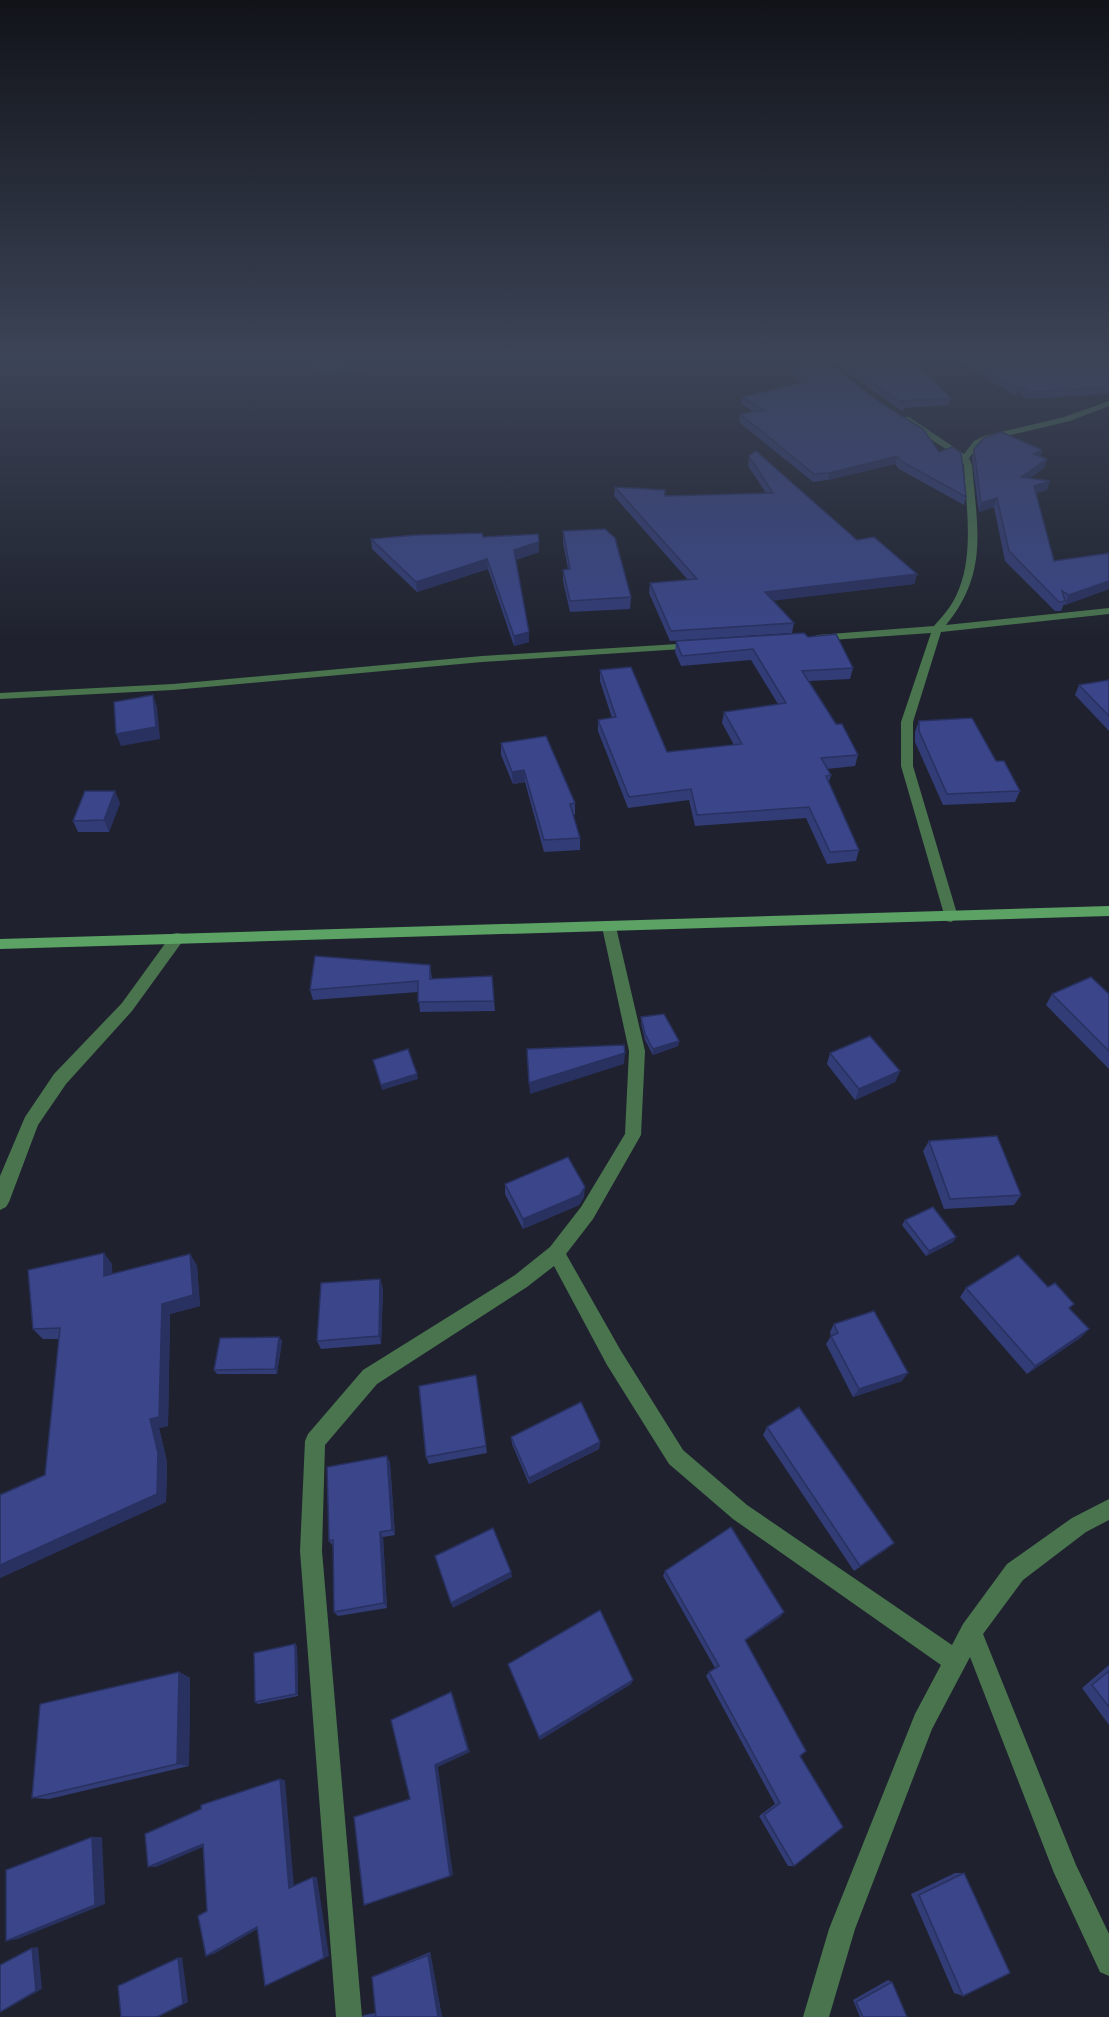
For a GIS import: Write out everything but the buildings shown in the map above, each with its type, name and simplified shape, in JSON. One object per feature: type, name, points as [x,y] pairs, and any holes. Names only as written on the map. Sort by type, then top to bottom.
[{"type":"main road","points":[[0,944],[1109,911]]},
{"type":"street","points":[[951,917],[907,766],[907,722],[937,629],[961,597],[967,582],[971,547],[968,465],[964,458],[954,451]]},
{"type":"street","points":[[964,458],[970,451]]},
{"type":"street","points":[[809,638],[937,629],[1109,611]]},
{"type":"street","points":[[0,696],[172,687],[482,659],[704,646]]},
{"type":"street","points":[[349,2017],[311,1551],[315,1441],[370,1377],[521,1281],[556,1253],[587,1213],[633,1135],[637,1051],[609,927]]},
{"type":"street","points":[[0,1202],[31,1122],[60,1079],[127,1007],[177,938]]},
{"type":"street","points":[[556,1253],[614,1358],[676,1457],[740,1512],[955,1661]]},
{"type":"street","points":[[816,2017],[842,1929],[923,1722],[970,1632],[1015,1572],[1079,1526],[1109,1509]]},
{"type":"street","points":[[970,1632],[1067,1873],[1109,1963]]}]
